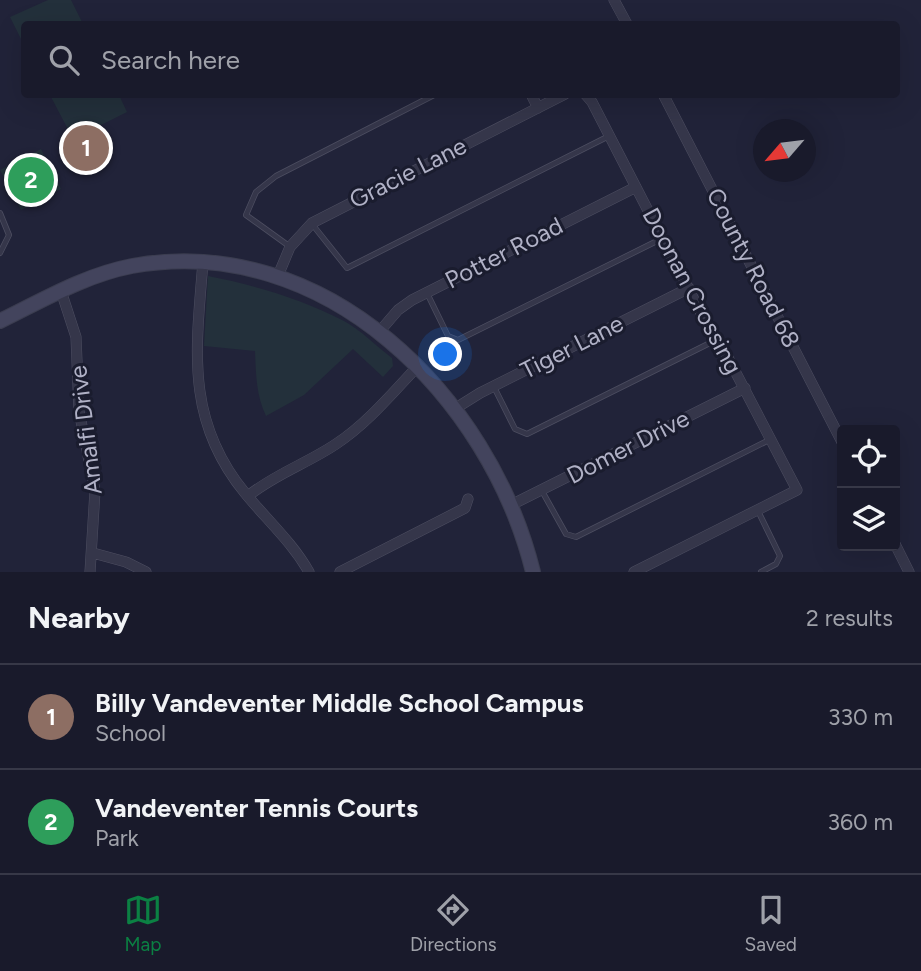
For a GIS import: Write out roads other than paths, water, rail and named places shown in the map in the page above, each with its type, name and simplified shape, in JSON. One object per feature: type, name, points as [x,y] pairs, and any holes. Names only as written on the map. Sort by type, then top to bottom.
[{"type":"street","points":[[614,0],[625,21]]},
{"type":"street","points":[[533,98],[538,108]]},
{"type":"street","name":"Gracie Lane","points":[[277,278],[290,247],[312,223],[557,98]]},
{"type":"street","name":"Doonan Crossing","points":[[588,98],[797,490],[757,510]]},
{"type":"street","name":"County Road 68","points":[[665,98],[837,432]]},
{"type":"street","name":"Potter Road","points":[[380,331],[398,310],[426,292],[636,187]]},
{"type":"street","points":[[203,262],[196,358],[199,400],[216,450],[248,496],[286,537],[309,572]]},
{"type":"street","points":[[0,321],[91,278],[135,266],[203,262],[277,278],[329,299],[380,331],[419,365],[456,408],[483,449],[511,505],[533,572]]},
{"type":"street","name":"Tiger Lane","points":[[456,408],[494,386],[689,288]]},
{"type":"street","name":"Amalfi Drive","points":[[61,291],[76,337],[79,411],[95,491],[90,572]]},
{"type":"street","points":[[248,496],[269,479],[336,444],[370,416],[419,365]]},
{"type":"street","name":"Domer Drive","points":[[511,505],[744,388]]},
{"type":"street","points":[[340,572],[465,508],[468,499]]},
{"type":"street","points":[[634,572],[757,510]]},
{"type":"street","points":[[898,551],[909,572]]},
{"type":"street","points":[[93,553],[127,562],[146,572]]},
{"type":"lane","points":[[290,247],[246,215],[256,192],[276,176],[428,98]]},
{"type":"lane","points":[[312,223],[347,268],[610,136]]},
{"type":"lane","points":[[0,213],[9,232],[7,244],[0,253]]},
{"type":"lane","points":[[426,292],[448,336],[458,340],[663,238]]},
{"type":"lane","points":[[494,386],[514,429],[527,434],[718,339]]},
{"type":"lane","points":[[541,491],[566,534],[576,537],[771,439]]},
{"type":"lane","points":[[757,510],[780,556],[776,564],[761,572]]},
{"type":"place","name":"Billy Vandeventer Middle School Campus","points":[[86,148]]},
{"type":"place","name":"Vandeventer Tennis Courts","points":[[31,180]]}]
